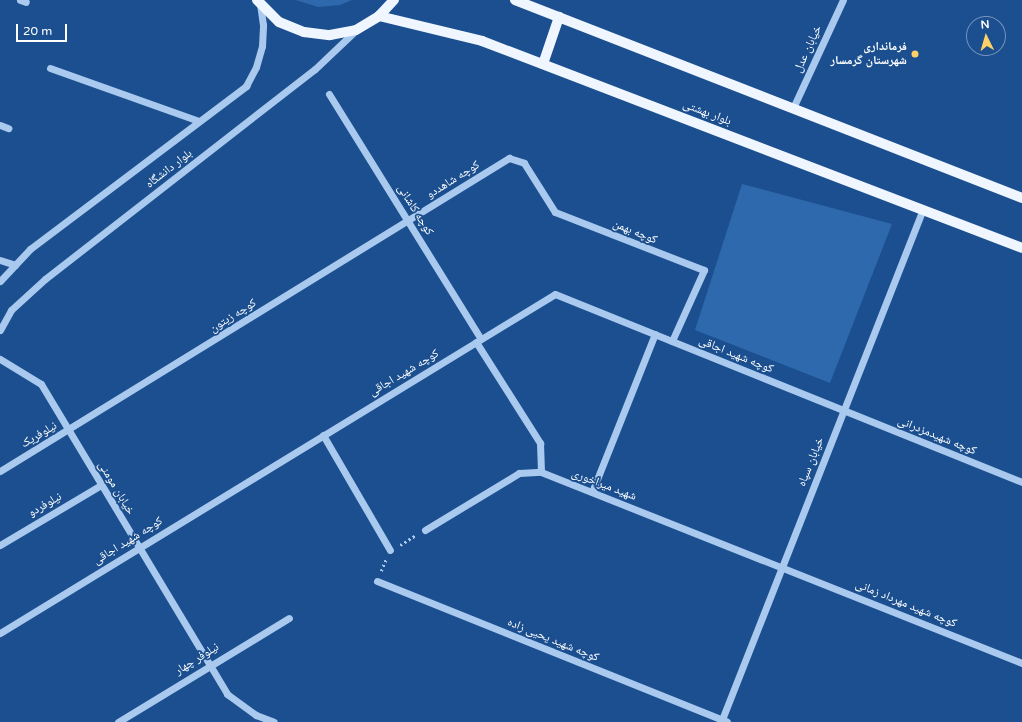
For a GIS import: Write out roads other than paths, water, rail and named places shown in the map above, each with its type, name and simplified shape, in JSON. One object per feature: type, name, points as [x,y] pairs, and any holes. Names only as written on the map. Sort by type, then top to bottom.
[{"type":"main road","points":[[258,2],[279,22],[304,32],[330,35],[356,30],[379,16],[394,0]]},
{"type":"main road","points":[[515,0],[1022,198]]},
{"type":"main road","name":"بلوار بهشتی","points":[[379,16],[482,41],[1022,248]]},
{"type":"main road","points":[[543,64],[559,17]]},
{"type":"street","name":"خیابان عدل","points":[[793,108],[843,0]]},
{"type":"street","name":"بلوار دانشگاه","points":[[0,281],[30,249],[246,86],[256,67],[262,46],[263,25],[258,2]]},
{"type":"street","name":"بلوار دانشگاه","points":[[0,330],[12,310],[45,279],[315,69],[356,30]]},
{"type":"street","points":[[50,68],[199,121]]},
{"type":"street","name":"کوچه کاشانی","points":[[329,94],[408,220],[540,444],[541,472]]},
{"type":"street","points":[[0,125],[8,128]]},
{"type":"street","name":"کوچه شاهددو","points":[[408,220],[509,158]]},
{"type":"street","name":"کوچه بهمن","points":[[509,158],[524,163],[555,212],[704,270],[672,341]]},
{"type":"street","name":"خیابان سپاه","points":[[723,721],[782,566],[923,209]]},
{"type":"street","name":"کوچه زیتون","points":[[68,430],[408,220]]},
{"type":"street","points":[[0,260],[15,265]]},
{"type":"street","name":"کوچه شهید اجاقی","points":[[0,633],[555,294],[844,410]]},
{"type":"street","points":[[592,492],[655,334]]},
{"type":"street","name":"خیابان مومنی","points":[[0,358],[41,384],[227,694],[256,715],[274,722]]},
{"type":"street","name":"کوچه شهیدمزدرانی","points":[[844,410],[1022,482]]},
{"type":"street","name":"نیلوفریک","points":[[0,471],[68,430]]},
{"type":"street","points":[[322,435],[390,550]]},
{"type":"street","name":"شهید میراخوری","points":[[425,530],[519,473],[541,472],[782,566]]},
{"type":"street","name":"نیلوفردو","points":[[0,545],[102,485]]},
{"type":"street","name":"کوچه شهید مهرداد زمانی","points":[[782,566],[1022,663]]},
{"type":"street","name":"کوچه شهید یحیی زاده","points":[[377,581],[723,721]]},
{"type":"street","name":"نیلوفر چهار","points":[[118,722],[209,664],[289,618]]},
{"type":"place","name":"فرمانداری شهرستان گرمسار","points":[[915,54]]}]
